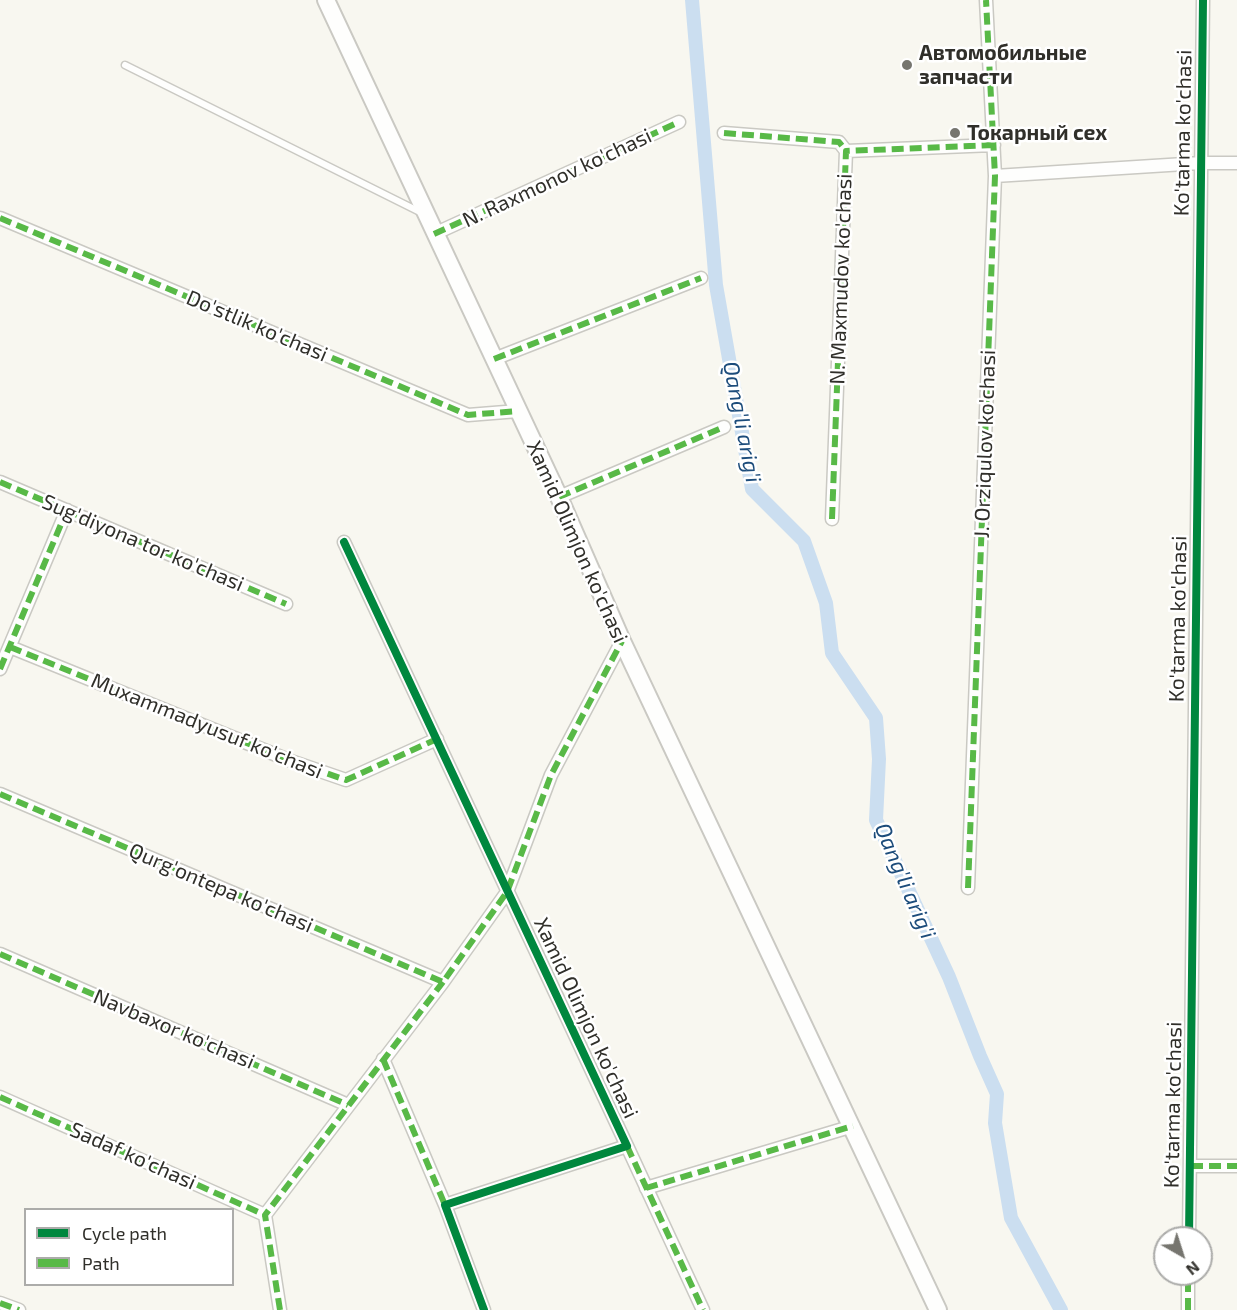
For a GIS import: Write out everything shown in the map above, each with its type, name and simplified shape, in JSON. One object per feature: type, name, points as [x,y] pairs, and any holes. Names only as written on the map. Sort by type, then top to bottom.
[{"type":"main road","name":"Xamid Olimjon ko'chasi","points":[[326,0],[559,497],[622,641],[938,1310]]},
{"type":"street","name":"J. Orziqulov ko'chasi","points":[[968,888],[995,176],[986,0]]},
{"type":"street","name":"Ko'tarma ko'chasi","points":[[1189,1226],[1203,0]]},
{"type":"street","name":"N. Raxmonov ko'chasi","points":[[434,234],[679,122]]},
{"type":"street","points":[[724,133],[839,142],[846,152]]},
{"type":"street","name":"N. Maxmudov ko'chasi","points":[[832,519],[846,152],[994,145]]},
{"type":"street","points":[[995,176],[1237,163]]},
{"type":"street","name":"Do'stlik ko'chasi","points":[[0,218],[468,415],[518,411]]},
{"type":"street","points":[[494,359],[701,278]]},
{"type":"street","points":[[559,497],[724,427]]},
{"type":"street","name":"Sug'diyona tor ko'chasi","points":[[0,482],[286,604]]},
{"type":"street","points":[[0,669],[67,510]]},
{"type":"street","name":"Xamid Olimjon ko'chasi","points":[[344,542],[703,1310]]},
{"type":"street","points":[[280,1310],[265,1215],[443,982],[507,892],[551,775],[622,641]]},
{"type":"street","name":"Muxammadyusuf ko'chasi","points":[[10,647],[291,761],[346,780],[436,740]]},
{"type":"street","name":"Qurg'ontepa ko'chasi","points":[[0,794],[443,982]]},
{"type":"street","name":"Navbaxor ko'chasi","points":[[0,954],[348,1105]]},
{"type":"street","points":[[383,1059],[445,1205],[484,1310]]},
{"type":"street","name":"Sadaf ko'chasi","points":[[0,1097],[265,1215]]},
{"type":"street","points":[[646,1188],[853,1126]]},
{"type":"street","name":"Xamid Olimjon ko'chasi","points":[[445,1205],[627,1146]]},
{"type":"street","points":[[1191,1166],[1237,1166]]},
{"type":"street","points":[[1188,1286],[1188,1310]]},
{"type":"street","points":[[0,1303],[6,1310]]},
{"type":"street","points":[[0,1303],[19,1310]]},
{"type":"lane","points":[[125,65],[426,215]]},
{"type":"waterway","name":"Qang'li arig'i","points":[[692,0],[716,285],[752,489],[804,541],[826,603],[832,653],[876,718],[879,759],[876,820],[949,977],[997,1094],[995,1123],[1011,1218],[1061,1310]]},
{"type":"marked path","points":[[968,888],[995,176],[986,0]]},
{"type":"marked path","points":[[434,234],[679,122]]},
{"type":"marked path","points":[[724,133],[839,142],[846,151]]},
{"type":"marked path","points":[[832,519],[846,151],[994,145]]},
{"type":"marked path","points":[[0,218],[468,415],[518,411]]},
{"type":"marked path","points":[[494,359],[701,278]]},
{"type":"marked path","points":[[559,497],[724,427]]},
{"type":"marked path","points":[[0,482],[286,604]]},
{"type":"marked path","points":[[0,669],[67,510]]},
{"type":"marked path","points":[[0,794],[443,982],[507,892],[551,775],[622,641]]},
{"type":"marked path","points":[[10,647],[291,761],[346,780],[437,739]]},
{"type":"marked path","points":[[0,954],[348,1105]]},
{"type":"marked path","points":[[280,1310],[265,1215],[443,982]]},
{"type":"marked path","points":[[383,1059],[445,1205]]},
{"type":"marked path","points":[[0,1097],[265,1215]]},
{"type":"marked path","points":[[646,1188],[853,1126]]},
{"type":"marked path","points":[[627,1146],[703,1310]]},
{"type":"marked path","points":[[1191,1166],[1237,1166]]},
{"type":"marked path","points":[[1188,1286],[1188,1310]]},
{"type":"marked path","points":[[0,1303],[19,1310]]},
{"type":"cycle path","points":[[1189,1226],[1203,0]]},
{"type":"cycle path","points":[[344,542],[627,1146],[445,1205],[484,1310]]},
{"type":"place","name":"Автомобильные запчасти","points":[[907,65]]},
{"type":"place","name":"Токарный сех","points":[[955,133]]}]
